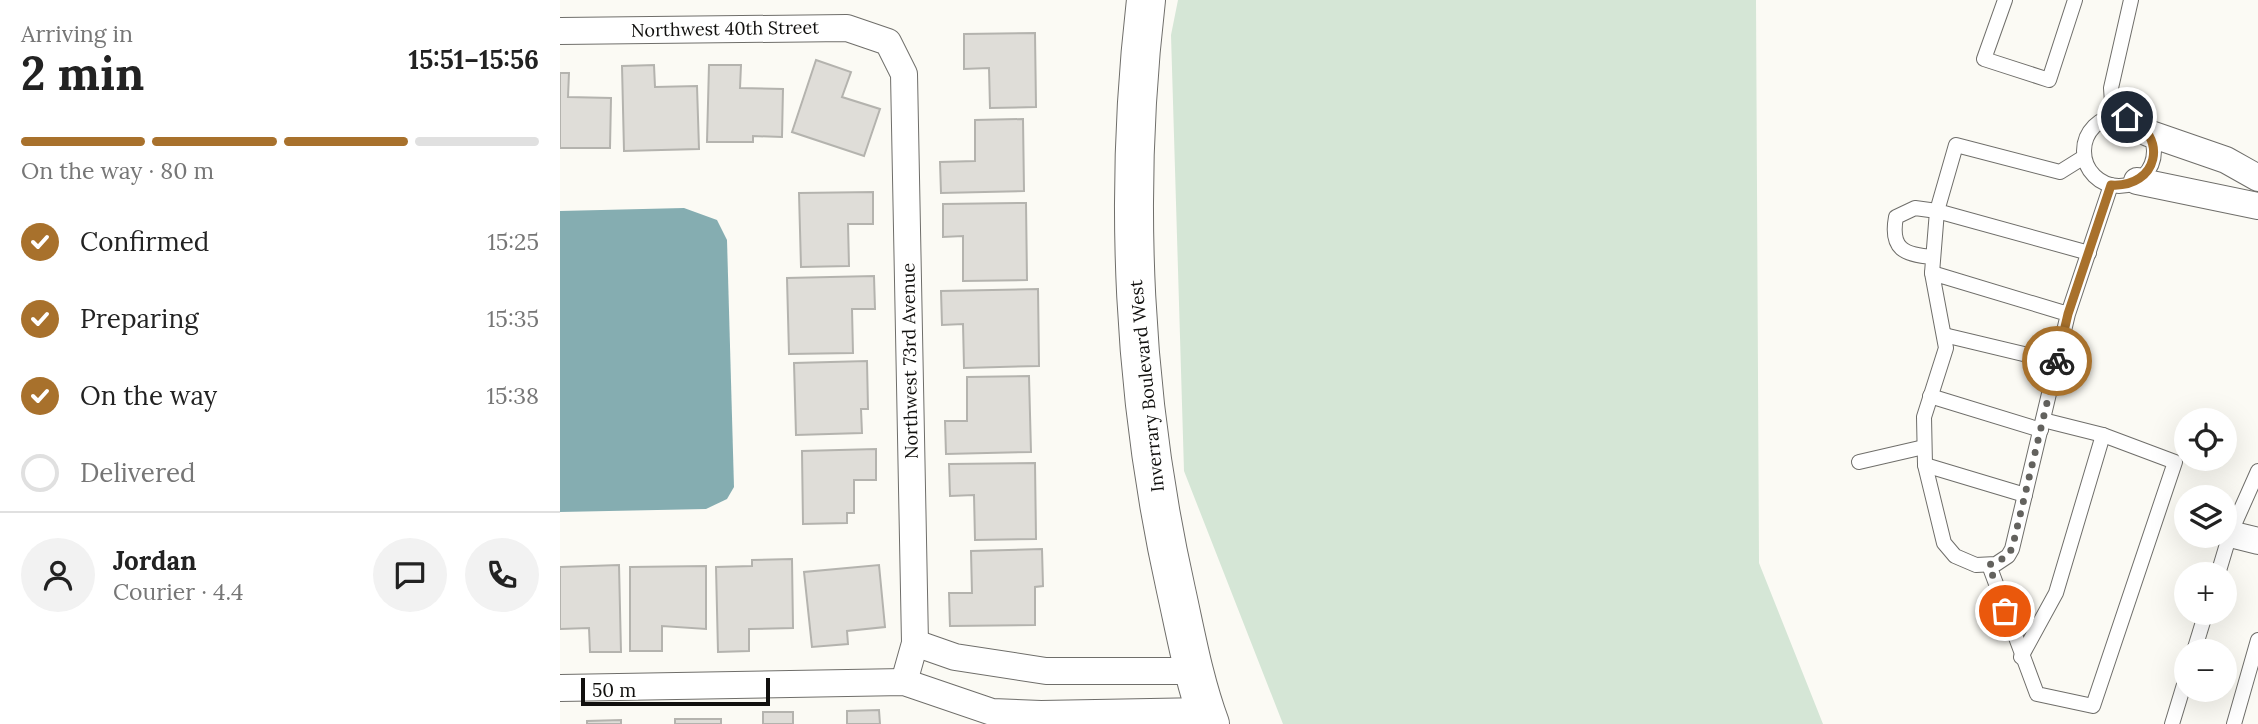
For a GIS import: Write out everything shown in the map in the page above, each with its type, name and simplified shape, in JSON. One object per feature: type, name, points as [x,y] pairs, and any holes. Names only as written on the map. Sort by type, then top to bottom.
[{"type":"street","name":"Inverrary Boulevard West","points":[[1146,0],[1139,65],[1133,204],[1138,337],[1161,520],[1194,671],[1208,717]]},
{"type":"street","name":"Northwest 40th Street","points":[[560,32],[846,27],[888,42]]},
{"type":"street","name":"Northwest 73rd Avenue","points":[[888,42],[904,74],[915,643],[904,682]]},
{"type":"street","points":[[2148,133],[2226,160],[2258,178]]},
{"type":"street","points":[[2137,181],[2258,206]]},
{"type":"street","points":[[2237,536],[2258,541]]},
{"type":"street","points":[[915,643],[955,657],[1046,671],[1194,671]]},
{"type":"street","points":[[979,708],[989,663]]},
{"type":"street","points":[[560,688],[904,682],[992,712],[1208,717]]},
{"type":"lane","points":[[2005,0],[1984,59],[2049,80],[2075,0]]},
{"type":"lane","points":[[2113,117],[2111,88],[2132,0]]},
{"type":"lane","points":[[2127,117],[2139,123],[2148,133],[2153,145],[2153,159],[2147,172],[2137,181],[2125,186],[2111,185],[2098,180],[2089,170],[2084,157],[2084,143],[2090,131],[2100,121],[2127,117]]},
{"type":"lane","points":[[2084,157],[2060,172],[1956,145],[1937,211],[1932,273],[1946,348],[1924,417],[1924,447],[1925,465],[1944,543],[1955,556],[1966,562],[1989,565],[2001,560],[2012,549],[2068,314],[2111,185]]},
{"type":"lane","points":[[1933,257],[1909,255],[1900,247],[1893,234],[1896,217],[1915,208],[1937,211],[2089,253]]},
{"type":"lane","points":[[1932,273],[2068,314]]},
{"type":"lane","points":[[1944,335],[2057,362]]},
{"type":"lane","points":[[1930,396],[2042,425],[2103,435],[2175,462],[2092,706],[2037,694],[1989,565]]},
{"type":"lane","points":[[2021,657],[2056,593],[2103,435]]},
{"type":"lane","points":[[1859,462],[1924,447]]},
{"type":"lane","points":[[1925,465],[2025,495]]},
{"type":"lane","points":[[2237,518],[2258,471]]},
{"type":"lane","points":[[2234,724],[2258,640]]},
{"type":"lane","points":[[2172,724],[2179,702]]},
{"type":"green space","points":[[1178,0],[1756,0],[1759,563],[1823,724],[1283,724],[1184,471],[1171,35]]},
{"type":"water","points":[[684,208],[717,220],[727,240],[734,487],[727,499],[706,509],[560,512],[560,211]]},
{"type":"building","points":[[1035,33],[1036,107],[990,108],[989,68],[964,69],[964,34]]},
{"type":"building","points":[[816,60],[851,72],[842,97],[880,109],[864,156],[792,132]]},
{"type":"building","points":[[654,65],[655,87],[697,86],[699,149],[624,151],[622,66]]},
{"type":"building","points":[[709,65],[741,65],[740,88],[783,89],[782,137],[753,136],[753,142],[707,142]]},
{"type":"building","points":[[560,73],[569,73],[568,97],[611,98],[610,148],[560,148]]},
{"type":"building","points":[[1023,119],[1024,191],[941,193],[940,162],[975,161],[975,120]]},
{"type":"building","points":[[873,192],[873,224],[848,224],[849,266],[801,267],[799,193]]},
{"type":"building","points":[[1026,203],[1027,280],[963,281],[963,236],[943,237],[943,204]]},
{"type":"building","points":[[874,276],[875,309],[852,309],[853,353],[789,354],[787,278]]},
{"type":"building","points":[[1038,289],[1039,366],[964,368],[963,324],[942,325],[941,291]]},
{"type":"building","points":[[867,361],[868,409],[861,409],[862,433],[796,435],[794,363]]},
{"type":"building","points":[[1029,376],[1031,452],[946,454],[945,421],[967,421],[967,377]]},
{"type":"building","points":[[876,449],[876,480],[854,480],[854,513],[847,513],[847,523],[803,524],[802,451]]},
{"type":"building","points":[[1035,463],[1036,539],[975,540],[974,495],[950,496],[949,464]]},
{"type":"building","points":[[1042,549],[1043,586],[1035,587],[1035,625],[950,626],[949,593],[972,593],[971,551]]},
{"type":"building","points":[[792,559],[793,628],[749,629],[749,651],[718,652],[716,567],[752,566],[752,560]]},
{"type":"building","points":[[619,565],[621,652],[590,652],[589,628],[560,629],[560,567]]},
{"type":"building","points":[[879,565],[885,627],[847,631],[848,644],[812,647],[804,572]]},
{"type":"building","points":[[706,566],[706,629],[662,626],[662,651],[630,651],[630,567]]},
{"type":"building","points":[[879,710],[880,724],[847,724],[847,711]]},
{"type":"building","points":[[763,712],[793,712],[793,724],[763,724]]},
{"type":"building","points":[[675,719],[721,719],[721,724],[675,724]]},
{"type":"building","points":[[621,720],[621,724],[587,724],[587,721]]},
{"type":"way so far","points":[[2005,611],[1989,565],[1996,564],[2012,549],[2057,361]]},
{"type":"route","points":[[2057,361],[2068,314],[2111,185],[2125,186],[2137,181],[2147,172],[2153,159],[2153,145],[2148,133],[2139,123],[2127,117]]}]
